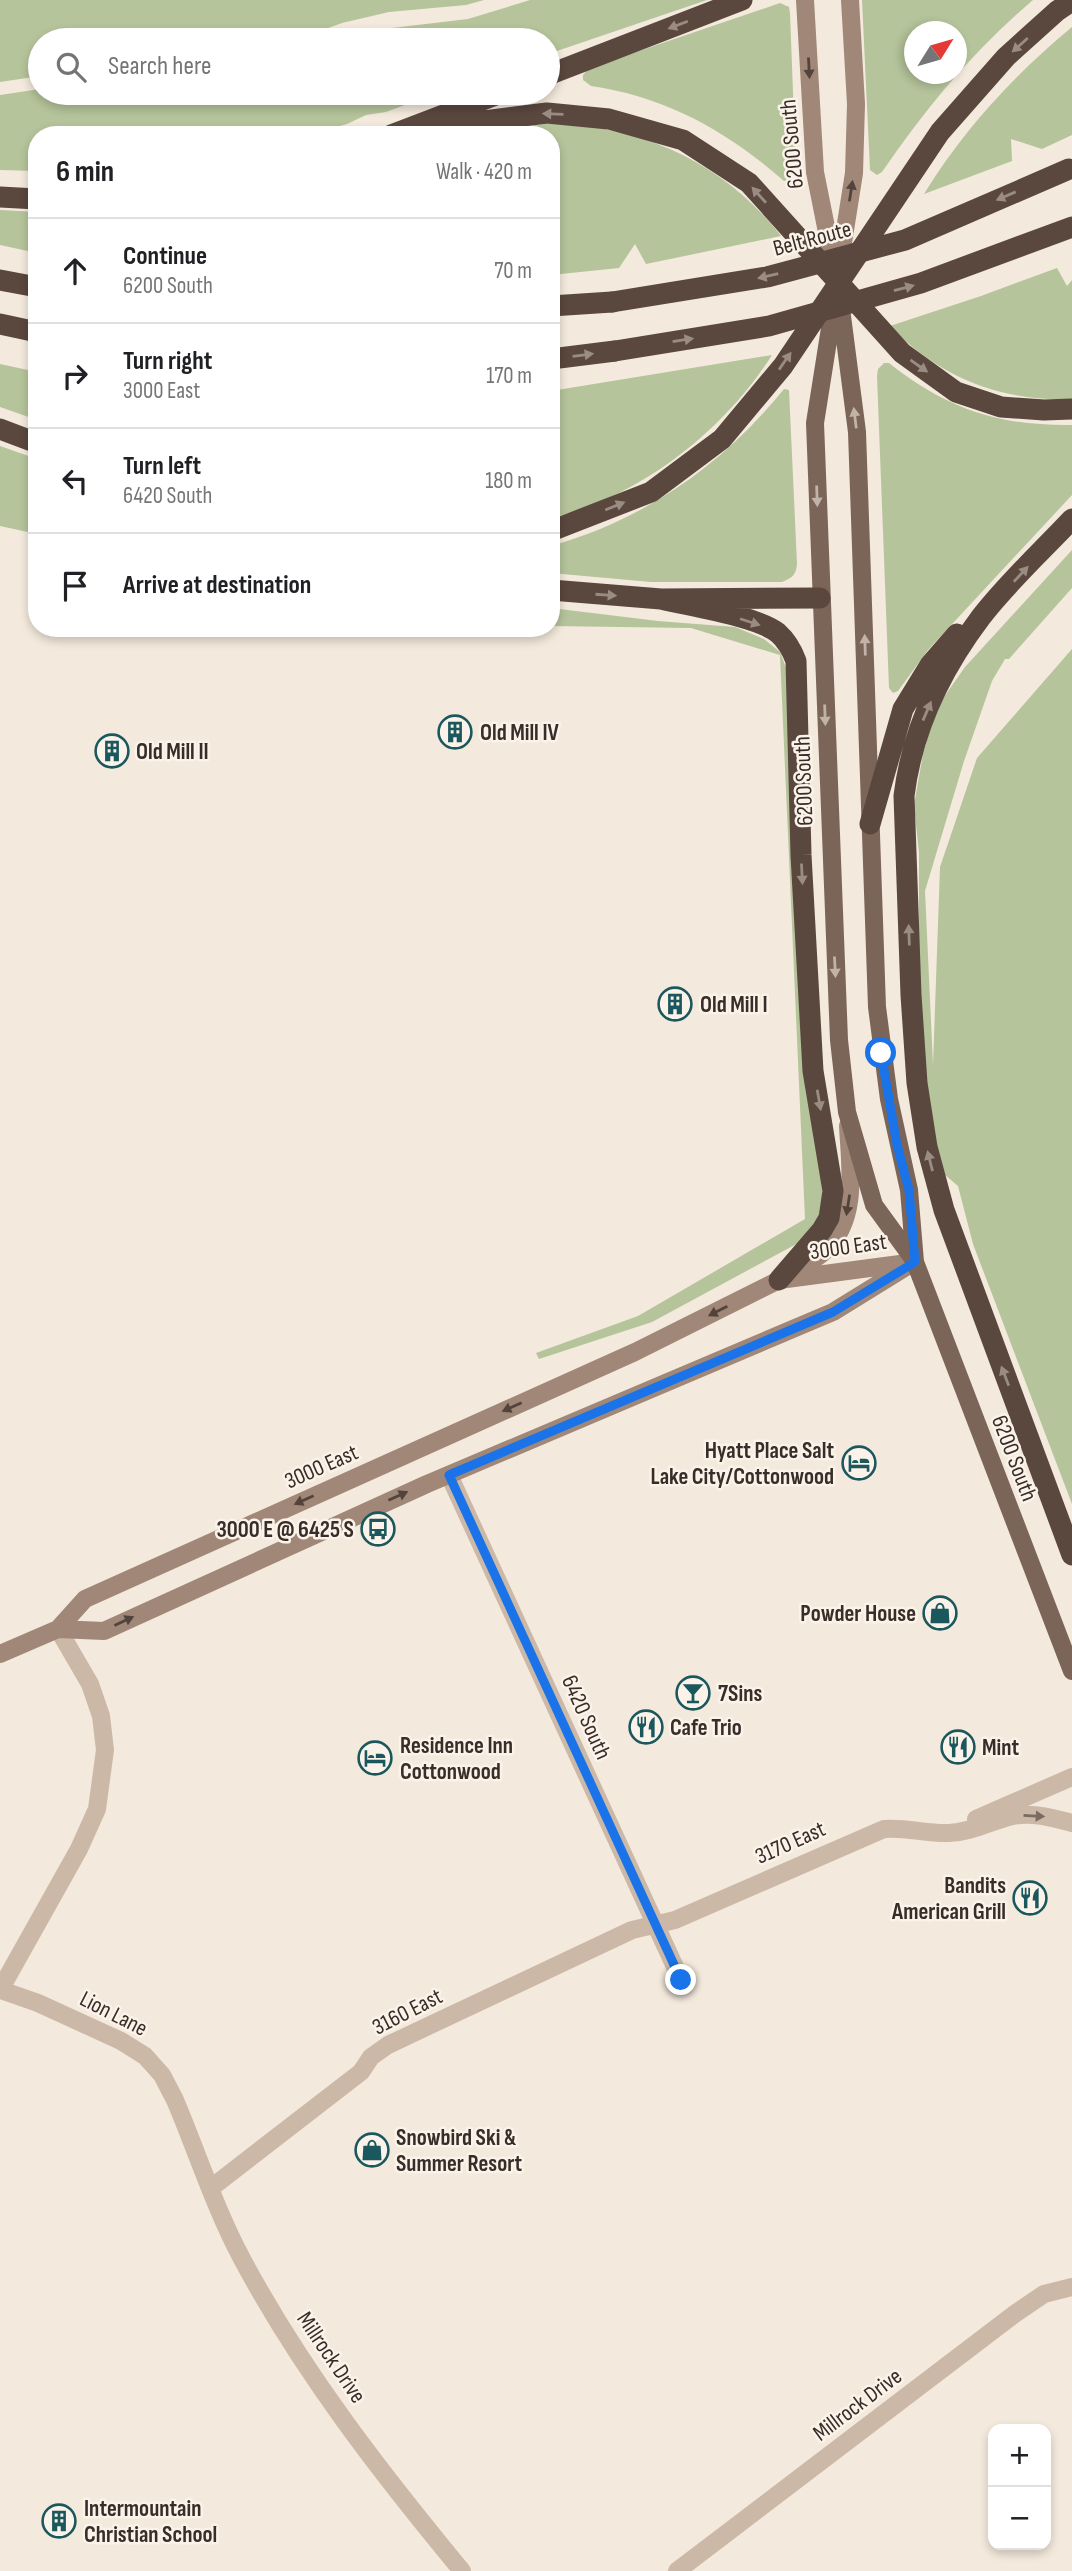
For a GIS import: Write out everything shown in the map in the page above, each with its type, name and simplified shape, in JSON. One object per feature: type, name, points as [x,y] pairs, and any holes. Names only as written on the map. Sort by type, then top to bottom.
[{"type":"highway","points":[[560,70],[741,0]]},
{"type":"highway","points":[[560,527],[651,492],[722,439],[783,366],[940,132],[1006,57],[1072,1]]},
{"type":"highway","points":[[414,126],[469,105]]},
{"type":"highway","points":[[462,126],[547,113],[609,119],[683,140],[748,183],[902,353],[956,391],[1001,407],[1044,411],[1072,409]]},
{"type":"highway","name":"Belt Route","points":[[560,305],[612,302],[767,277],[905,240],[1071,168]]},
{"type":"highway","points":[[0,197],[28,199]]},
{"type":"highway","points":[[560,358],[769,326],[920,283],[1072,227]]},
{"type":"highway","points":[[0,280],[28,285]]},
{"type":"highway","points":[[0,324],[28,330]]},
{"type":"highway","points":[[0,429],[28,440]]},
{"type":"highway","points":[[1072,519],[982,617],[938,685],[918,734],[904,796],[911,995],[917,1083],[926,1147],[943,1210],[1072,1555]]},
{"type":"highway","points":[[560,591],[661,599],[820,598]]},
{"type":"highway","points":[[661,599],[750,621],[776,631],[789,644],[796,660],[801,855],[813,1071],[833,1191],[828,1218],[822,1230],[779,1280]]},
{"type":"highway","points":[[870,824],[903,709],[930,665],[957,635],[982,617]]},
{"type":"main road","name":"6200 South","points":[[805,0],[815,173],[837,282],[857,432],[877,1007],[881,1053],[897,1145],[909,1190],[915,1262]]},
{"type":"main road","name":"6200 South","points":[[850,0],[856,104],[854,173],[815,424],[836,992],[847,1112],[874,1205],[915,1262],[1072,1671]]},
{"type":"main road","points":[[779,1280],[826,1251],[844,1224],[850,1186],[847,1112]]},
{"type":"main road","name":"3000 East","points":[[0,1654],[58,1629],[85,1599],[635,1352],[779,1280],[915,1262]]},
{"type":"main road","name":"3000 East","points":[[58,1629],[104,1631],[449,1475],[833,1312],[915,1262]]},
{"type":"street","name":"6420 South","points":[[449,1475],[681,1980]]},
{"type":"street","points":[[0,1990],[79,1849],[97,1809],[105,1751],[101,1716],[90,1684],[58,1629]]},
{"type":"street","points":[[949,1833],[989,1812],[1072,1777]]},
{"type":"street","name":"3170 East","points":[[655,1924],[675,1920],[884,1829],[905,1828],[949,1833],[973,1830],[1013,1816],[1037,1814],[1072,1823]]},
{"type":"street","name":"3160 East","points":[[211,2188],[361,2072],[371,2057],[388,2045],[632,1930],[655,1924]]},
{"type":"street","name":"Lion Lane","points":[[0,1990],[50,2008],[121,2041],[145,2056],[162,2075],[175,2100],[211,2188]]},
{"type":"street","name":"Millrock Drive","points":[[211,2188],[240,2256],[303,2359],[337,2410],[462,2571]]},
{"type":"street","name":"Millrock Drive","points":[[677,2571],[1016,2313],[1044,2294],[1072,2287]]},
{"type":"green space","points":[[0,0],[484,0],[466,5],[389,12],[328,28],[28,28],[28,78],[0,82]]},
{"type":"green space","points":[[530,0],[707,0],[560,50],[560,28],[392,28],[468,19]]},
{"type":"green space","points":[[862,0],[1033,0],[967,65],[967,21],[904,21],[904,84],[950,84],[877,175],[870,170]]},
{"type":"green space","points":[[780,3],[789,7],[790,13],[796,172],[789,181],[784,181],[740,147],[694,119],[645,98],[591,86],[583,80],[583,75],[589,68]]},
{"type":"green space","points":[[1072,27],[1072,135],[1042,149],[1011,139],[1012,161],[924,194],[956,147],[991,104],[1030,64]]},
{"type":"green space","points":[[28,91],[28,105],[405,105],[366,115],[340,126],[28,126],[28,171],[0,170],[0,95]]},
{"type":"green space","points":[[558,122],[591,126],[653,142],[709,170],[735,189],[759,210],[781,236],[646,264],[635,244],[619,268],[560,274],[560,126],[530,126]]},
{"type":"green space","points":[[0,210],[28,212],[28,251],[0,245]]},
{"type":"green space","points":[[1057,268],[1067,286],[1072,280],[1072,399],[1020,396],[973,383],[929,359],[890,326],[981,296]]},
{"type":"green space","points":[[772,355],[730,410],[677,457],[616,494],[560,515],[560,390]]},
{"type":"green space","points":[[884,363],[889,363],[932,392],[974,412],[1020,422],[1072,425],[1072,495],[928,650],[898,691],[893,693],[889,688],[877,376],[878,369]]},
{"type":"green space","points":[[0,364],[28,370],[28,417],[0,407]]},
{"type":"green space","points":[[784,389],[789,390],[797,564],[791,577],[782,582],[651,582],[560,574],[560,543],[619,521],[680,486],[735,442]]},
{"type":"green space","points":[[0,446],[28,456],[28,532],[0,526]]},
{"type":"green space","points":[[1072,550],[1072,588],[1009,659],[1005,659],[992,681],[964,761],[925,891],[933,1065],[940,867],[977,758],[1072,649],[1072,1504],[973,1244],[958,1186],[944,1174],[939,1158],[924,1070],[919,955],[919,853],[914,805],[923,754],[935,713],[946,694],[965,667]]},
{"type":"green space","points":[[560,609],[735,627],[764,639],[780,652],[791,681],[794,848],[823,1200],[816,1226],[802,1241],[652,1322],[539,1359],[536,1353],[638,1316],[805,1219],[780,655],[691,628],[560,626]]},
{"type":"place","name":"Old Mill IV","points":[[455,732]]},
{"type":"place","name":"Old Mill II","points":[[112,751]]},
{"type":"place","name":"Old Mill I","points":[[675,1004]]},
{"type":"place","name":"Hyatt Place Salt Lake City/Cottonwood","points":[[859,1463]]},
{"type":"place","name":"3000 E @ 6425 S","points":[[378,1529]]},
{"type":"place","name":"Powder House","points":[[940,1613]]},
{"type":"place","name":"7Sins","points":[[693,1693]]},
{"type":"place","name":"Cafe Trio","points":[[646,1727]]},
{"type":"place","name":"Mint","points":[[958,1747]]},
{"type":"place","name":"Residence Inn Cottonwood","points":[[375,1758]]},
{"type":"place","name":"Bandits American Grill","points":[[1030,1898]]},
{"type":"place","name":"Snowbird Ski & Summer Resort","points":[[372,2150]]},
{"type":"place","name":"Intermountain Christian School","points":[[59,2521]]},
{"type":"route","points":[[681,1980],[449,1475],[833,1312],[915,1262],[909,1190],[897,1145],[881,1053]]}]
